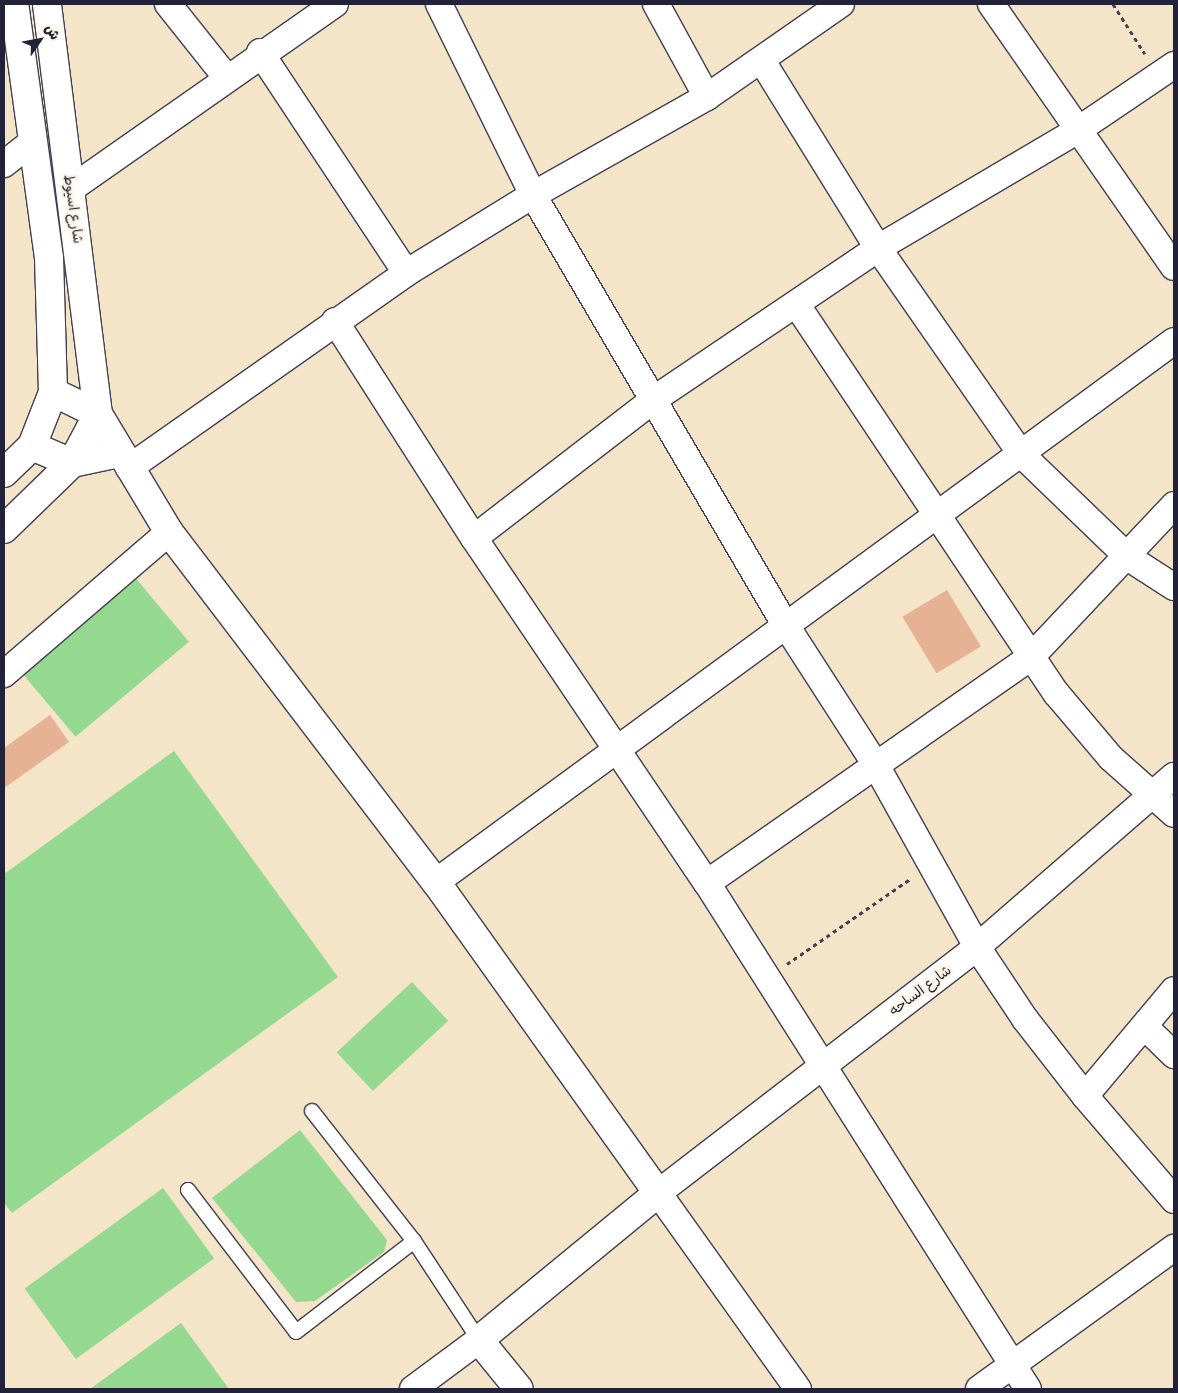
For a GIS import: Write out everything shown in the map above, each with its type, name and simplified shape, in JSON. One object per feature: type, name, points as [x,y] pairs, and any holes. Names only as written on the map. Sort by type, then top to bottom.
[{"type":"street","points":[[4,473],[32,446],[53,392],[49,258],[14,4]]},
{"type":"street","name":"شارع اسيوط","points":[[47,4],[72,188],[98,414]]},
{"type":"street","points":[[168,4],[226,77]]},
{"type":"street","points":[[72,188],[260,52],[335,4]]},
{"type":"street","points":[[439,4],[533,195],[785,624],[877,767],[977,947],[1025,1019],[1085,1096],[1174,1200]]},
{"type":"street","points":[[656,4],[707,98]]},
{"type":"street","points":[[32,446],[72,463],[124,460],[406,274],[533,195],[707,98],[841,4]]},
{"type":"street","points":[[991,4],[1174,267]]},
{"type":"street","points":[[260,52],[406,274]]},
{"type":"street","points":[[762,61],[878,248],[1022,455],[1129,558],[1174,587]]},
{"type":"street","points":[[474,538],[653,400],[797,305],[878,248],[1078,130],[1167,70]]},
{"type":"street","points":[[4,164],[32,142]]},
{"type":"street","points":[[797,305],[939,516],[1031,658],[1085,730],[1152,797],[1174,814]]},
{"type":"street","points":[[335,321],[474,538],[617,746],[707,884],[765,979],[1010,1364],[1028,1389]]},
{"type":"street","points":[[436,882],[617,746],[785,624],[939,516],[1174,341]]},
{"type":"street","points":[[53,392],[98,414],[169,532],[436,882],[798,1389]]},
{"type":"street","points":[[4,529],[72,463],[98,414]]},
{"type":"street","points":[[707,884],[1031,658],[1129,558],[1174,505]]},
{"type":"street","points":[[4,674],[169,532]]},
{"type":"street","name":"شارع الساحه","points":[[658,1193],[977,947],[1174,776]]},
{"type":"street","points":[[1085,1096],[1174,990]]},
{"type":"street","points":[[1144,1026],[1174,1055]]},
{"type":"street","points":[[413,1389],[479,1340],[658,1193]]},
{"type":"street","points":[[979,1389],[1010,1364],[1174,1248]]},
{"type":"street","points":[[479,1340],[519,1389]]},
{"type":"lane","points":[[312,1111],[414,1240],[479,1340]]},
{"type":"lane","points":[[188,1190],[296,1332],[414,1240]]},
{"type":"path","points":[[1113,4],[1167,70]]},
{"type":"path","points":[[765,979],[931,865]]},
{"type":"green space","points":[[133,575],[189,642],[76,737],[20,670]]},
{"type":"green space","points":[[174,751],[338,977],[12,1213],[4,1203],[4,874]]},
{"type":"green space","points":[[412,982],[448,1021],[373,1091],[337,1052]]},
{"type":"green space","points":[[300,1130],[387,1240],[384,1252],[315,1301],[296,1302],[212,1198]]},
{"type":"green space","points":[[163,1188],[214,1258],[76,1359],[25,1289]]},
{"type":"green space","points":[[181,1323],[229,1389],[90,1389]]},
{"type":"building","points":[[947,590],[981,647],[936,673],[902,617]]},
{"type":"building","points":[[50,715],[69,742],[4,788],[4,748]]}]
